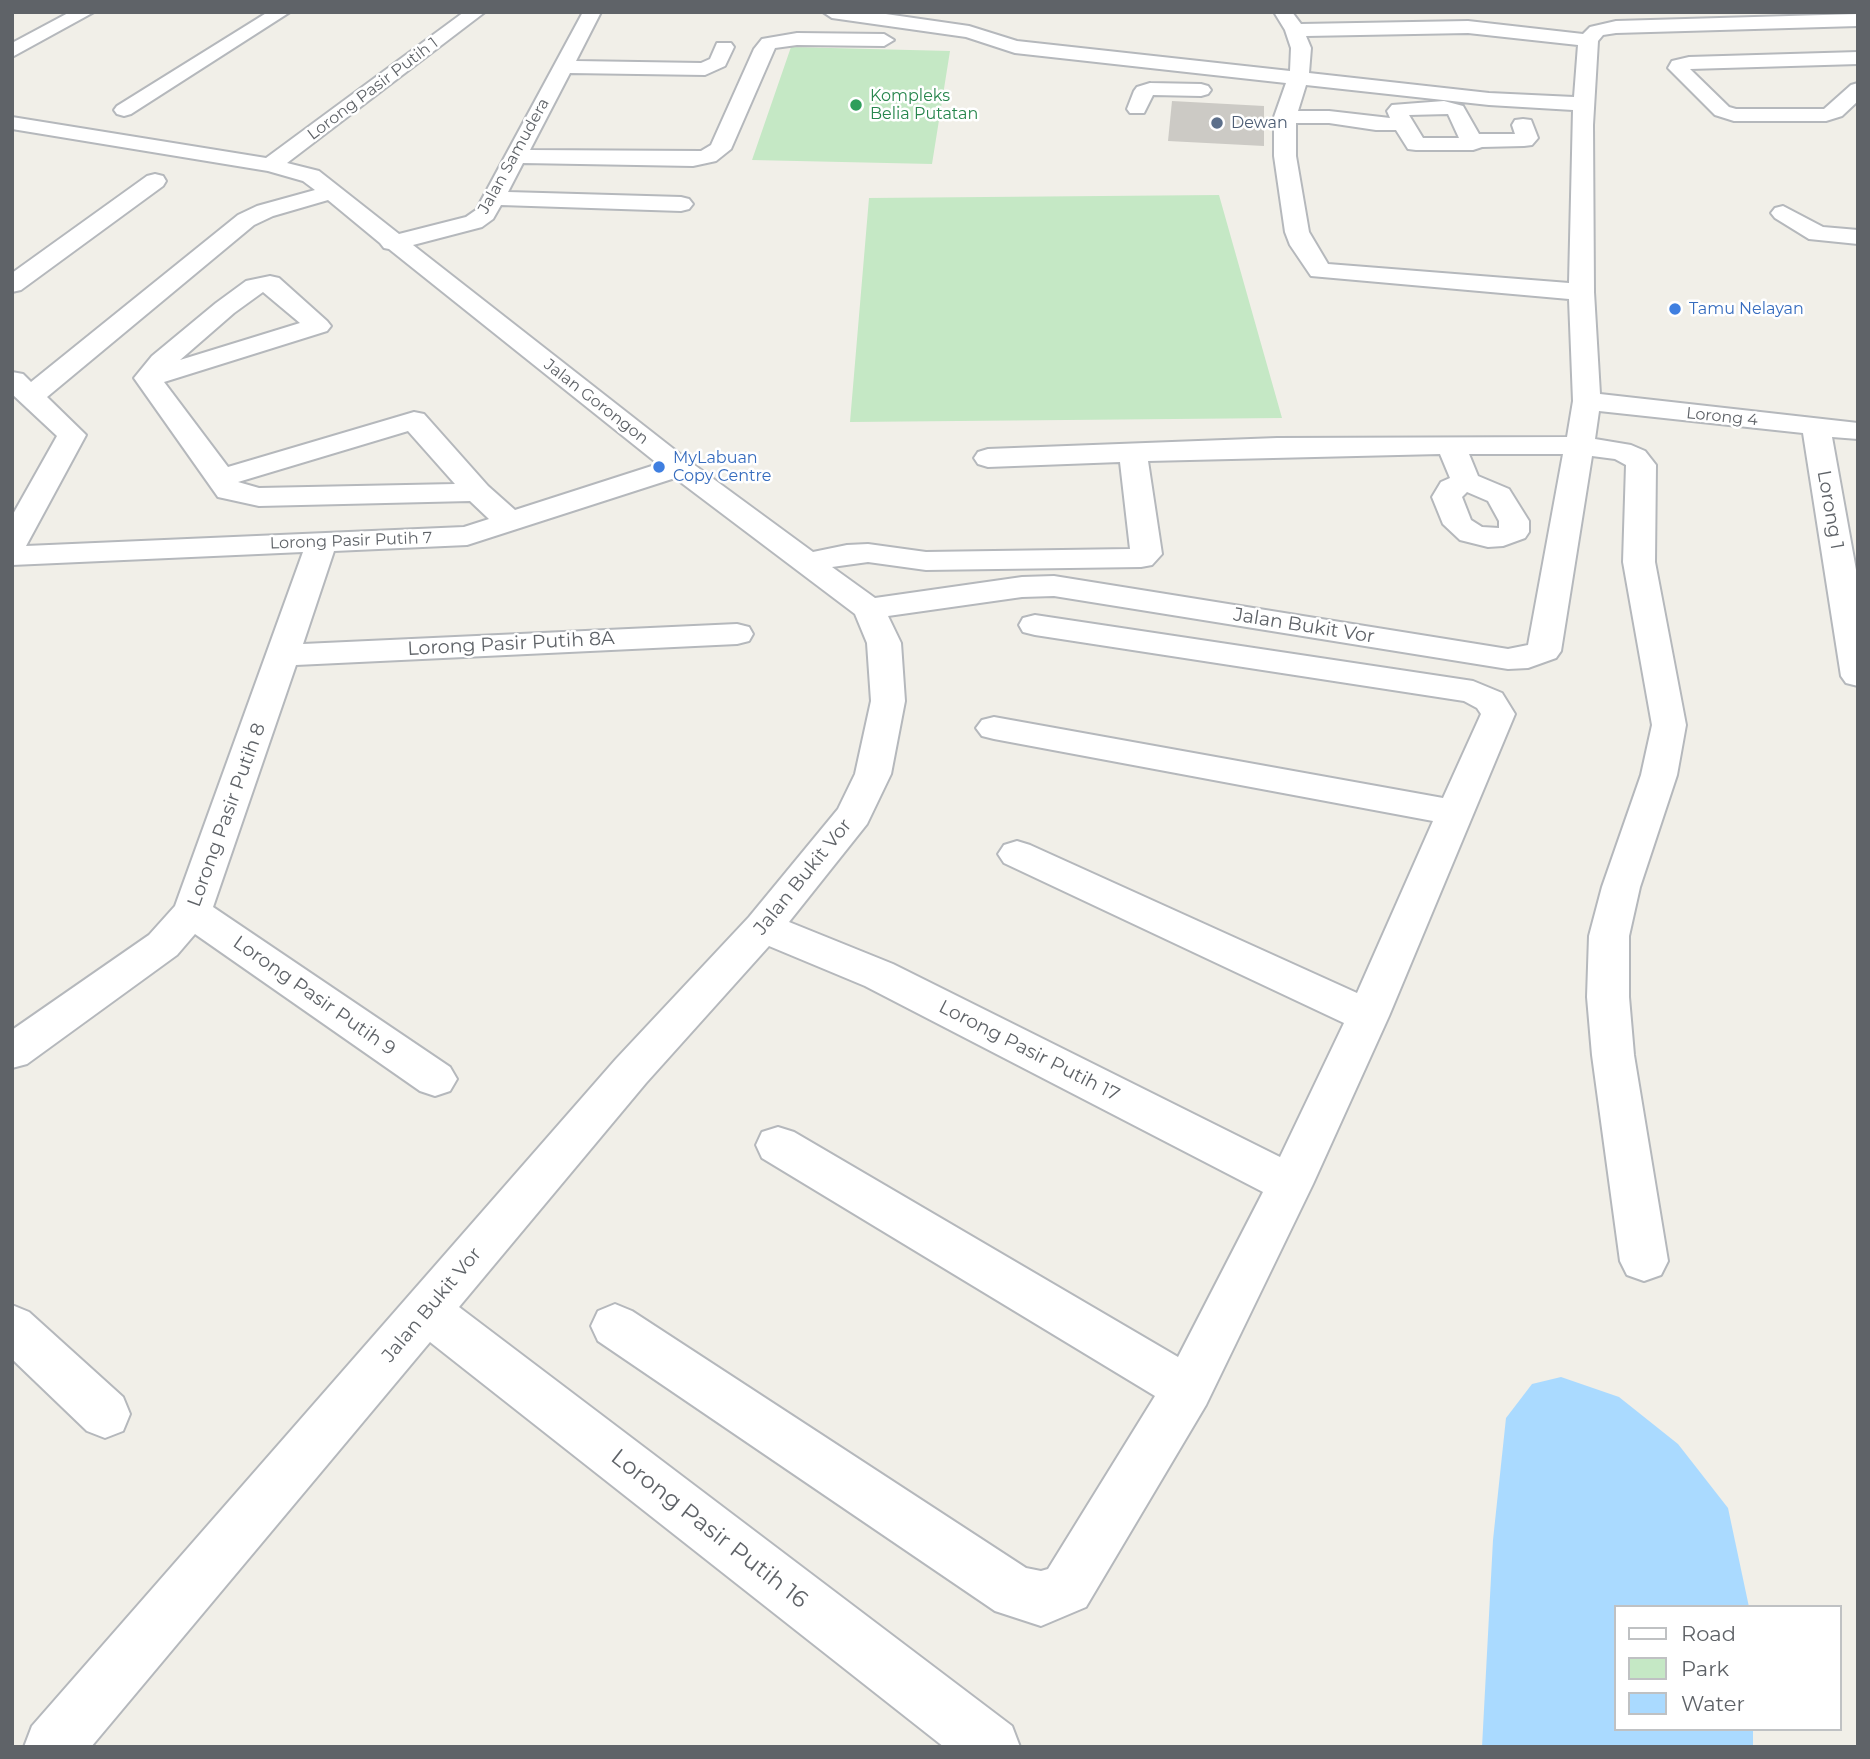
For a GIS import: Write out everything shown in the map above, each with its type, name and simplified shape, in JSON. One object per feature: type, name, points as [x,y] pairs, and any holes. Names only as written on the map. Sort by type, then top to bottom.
[{"type":"street","points":[[12,51],[85,12]]},
{"type":"street","points":[[124,110],[281,12]]},
{"type":"street","name":"Lorong Pasir Putih 1","points":[[270,165],[476,12]]},
{"type":"street","name":"Jalan Samudera","points":[[392,243],[474,222],[485,214],[592,12]]},
{"type":"street","points":[[832,12],[970,32],[1015,47],[1291,96],[1329,117],[1376,124],[1403,124]]},
{"type":"street","points":[[1283,12],[1301,48],[1302,64],[1291,96],[1283,140],[1297,232],[1301,245],[1321,271],[1581,292]]},
{"type":"street","points":[[1563,18],[1592,35]]},
{"type":"street","points":[[1294,30],[1468,27],[1592,35],[1616,27],[1713,18],[1858,20]]},
{"type":"street","name":"Jalan Bukit Vor","points":[[53,1747],[631,1071],[763,926],[854,815],[873,774],[888,701],[884,643],[869,609],[1022,587],[1054,586],[1494,657],[1528,658],[1544,651],[1587,401],[1581,292],[1582,104],[1592,35]]},
{"type":"street","points":[[515,156],[693,159],[708,156],[720,149],[769,43],[797,39],[927,41]]},
{"type":"street","points":[[564,67],[705,69],[714,67],[724,47]]},
{"type":"street","points":[[1854,62],[1689,63],[1679,65],[1678,68],[1722,111],[1750,117],[1826,115],[1835,112],[1858,89]]},
{"type":"street","points":[[1137,109],[1144,91],[1150,89],[1291,96],[1489,99],[1582,104]]},
{"type":"street","points":[[1460,118],[1481,109],[1489,99]]},
{"type":"street","points":[[1473,141],[1456,110],[1451,108],[1405,107],[1397,111],[1416,144],[1467,146],[1473,141],[1524,140],[1527,138],[1523,125]]},
{"type":"street","name":"Jalan Gorongon","points":[[12,123],[270,165],[311,176],[392,243],[679,467],[869,609]]},
{"type":"street","points":[[12,285],[155,181]]},
{"type":"street","points":[[148,377],[161,362],[196,296],[246,220],[265,211],[329,193]]},
{"type":"street","points":[[494,198],[681,204]]},
{"type":"street","points":[[1783,213],[1817,234],[1858,237]]},
{"type":"street","points":[[12,544],[72,435],[22,388],[196,296],[270,283],[318,327],[148,377]]},
{"type":"street","points":[[148,377],[228,491],[259,497],[478,492]]},
{"type":"street","name":"Lorong 4","points":[[1587,401],[1858,431]]},
{"type":"street","points":[[221,478],[414,420],[478,492],[509,521]]},
{"type":"street","name":"Lorong 1","points":[[1816,427],[1858,676]]},
{"type":"street","points":[[1451,446],[1466,482]]},
{"type":"street","points":[[988,458],[1277,447],[1451,446],[1579,446],[1621,451],[1635,457],[1641,465],[1639,562],[1669,725],[1659,775],[1621,887],[1609,936],[1608,997],[1613,1055],[1644,1261]]},
{"type":"street","points":[[807,563],[847,554],[868,553],[926,561],[1141,558],[1146,554],[1133,453]]},
{"type":"street","name":"Lorong Pasir Putih 7","points":[[12,556],[467,536],[679,467]]},
{"type":"street","name":"Lorong Pasir Putih 8","points":[[12,1052],[163,945],[192,912],[285,655],[322,542]]},
{"type":"street","points":[[615,1326],[1014,1592],[1041,1599],[1067,1588],[1188,1389],[1290,1184],[1368,1016],[1498,714],[1490,701],[1473,692],[1035,625]]},
{"type":"street","name":"Lorong Pasir Putih 8A","points":[[285,655],[737,634]]},
{"type":"street","points":[[994,729],[1456,813]]},
{"type":"street","points":[[1017,854],[1368,1016]]},
{"type":"street","name":"Lorong Pasir Putih 9","points":[[192,912],[435,1079]]},
{"type":"street","name":"Lorong Pasir Putih 17","points":[[763,926],[879,975],[1290,1184]]},
{"type":"street","points":[[778,1145],[1188,1389]]},
{"type":"street","name":"Lorong Pasir Putih 16","points":[[427,1311],[991,1747]]},
{"type":"street","points":[[12,1327],[105,1414]]},
{"type":"green space","name":"Kompleks Belia Putatan","points":[[791,47],[950,51],[932,164],[752,160]]},
{"type":"green space","points":[[1219,195],[1282,418],[850,422],[869,198]]},
{"type":"water","points":[[1561,1377],[1619,1397],[1678,1444],[1728,1508],[1749,1605],[1615,1605],[1615,1731],[1753,1731],[1753,1747],[1482,1747],[1493,1540],[1506,1418],[1532,1384]]},
{"type":"building","name":"Dewan","points":[[1172,101],[1264,106],[1264,146],[1168,141]]},
{"type":"place","name":"Kompleks Belia Putatan","points":[[856,105]]},
{"type":"place","name":"Dewan","points":[[1217,123]]},
{"type":"place","name":"Tamu Nelayan","points":[[1675,309]]},
{"type":"place","name":"MyLabuan Copy Centre","points":[[659,467]]}]
